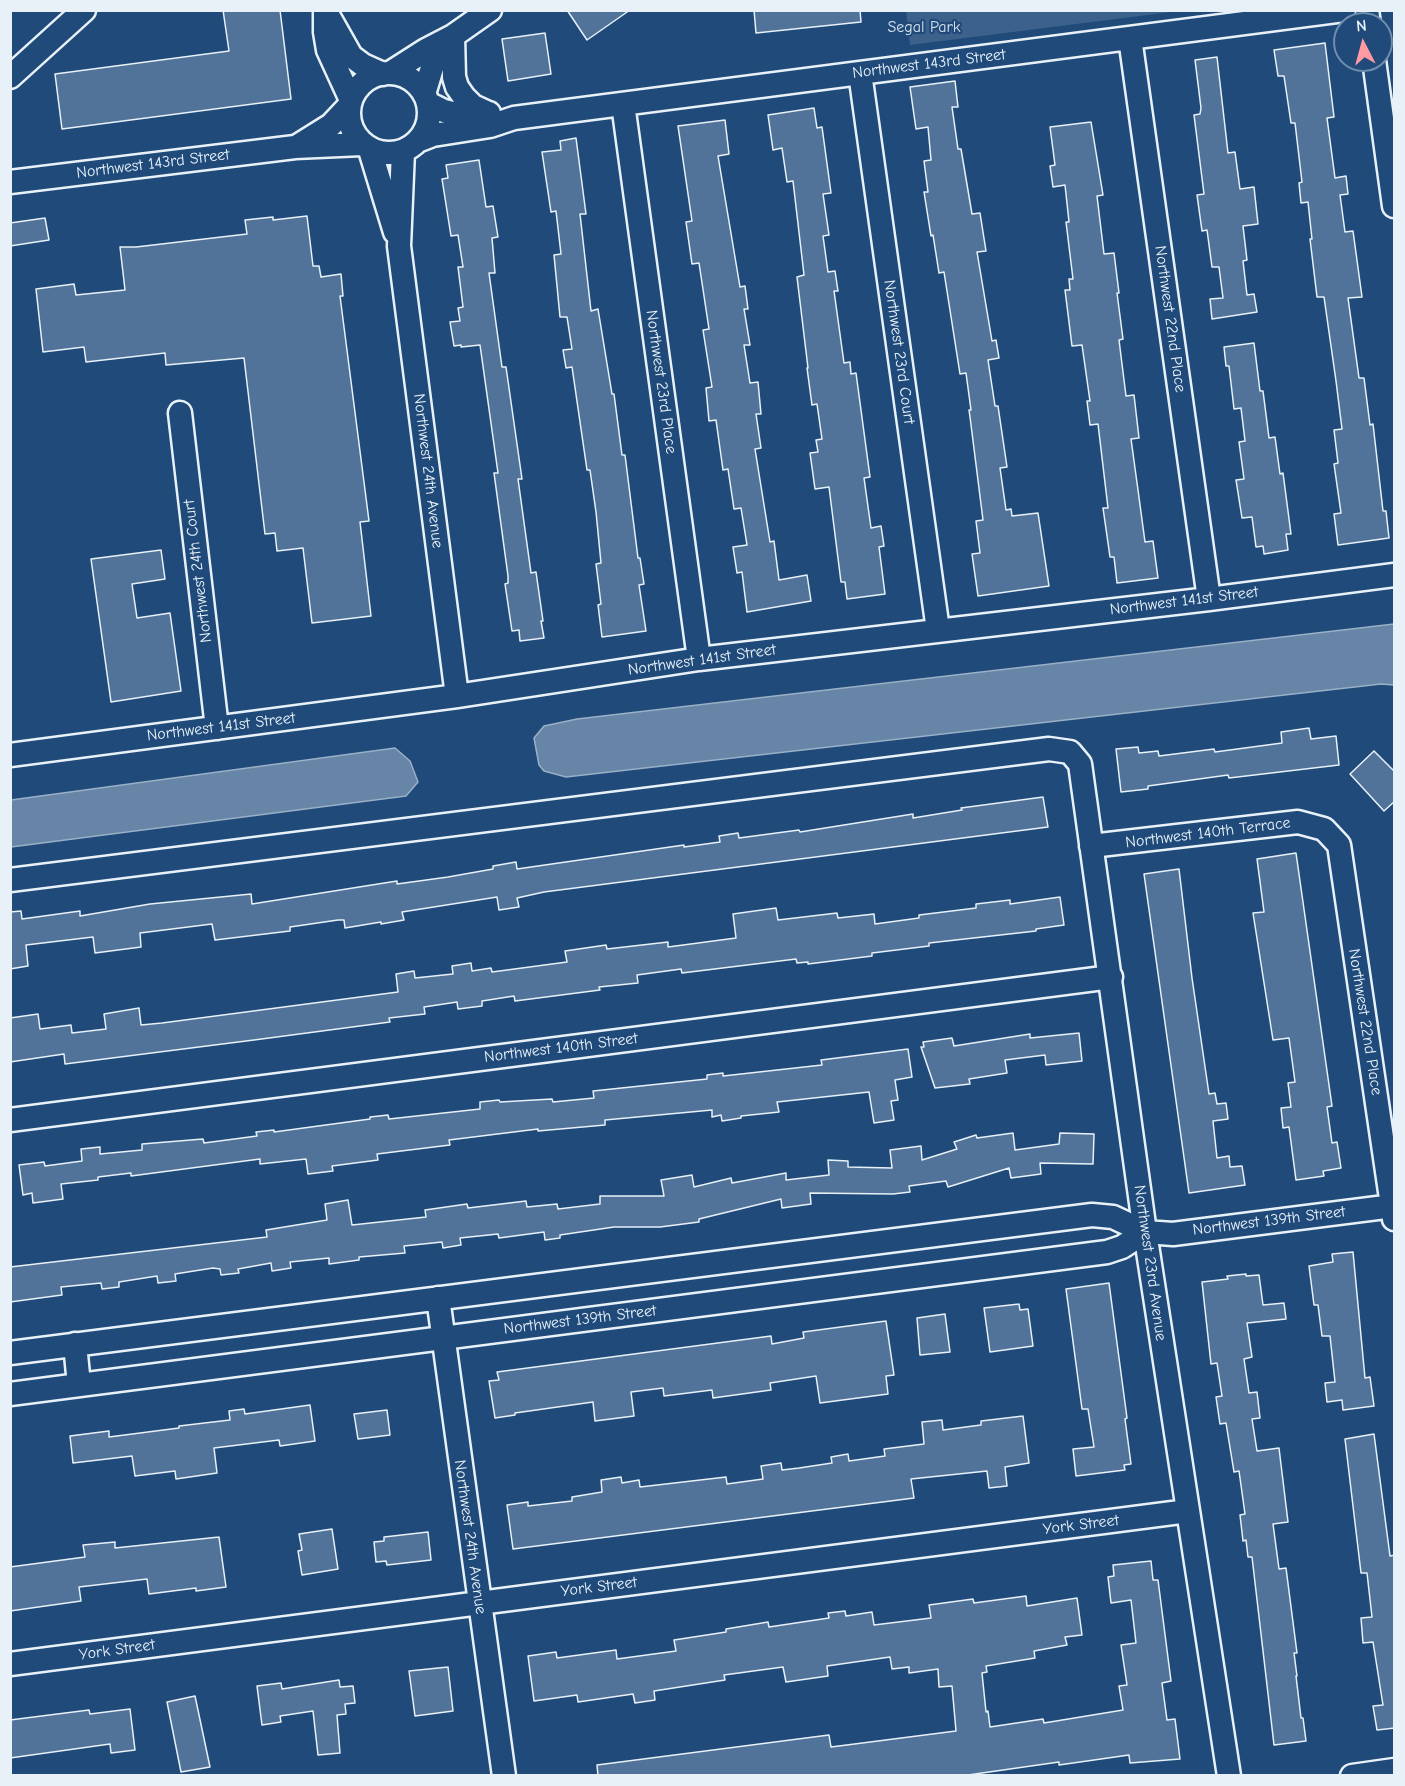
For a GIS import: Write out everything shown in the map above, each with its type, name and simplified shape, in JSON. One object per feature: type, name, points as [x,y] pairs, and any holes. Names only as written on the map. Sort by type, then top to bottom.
[{"type":"street","points":[[10,77],[84,10]]},
{"type":"street","points":[[349,103],[368,79],[386,73],[453,36],[490,10]]},
{"type":"street","name":"Northwest 143rd Street","points":[[411,145],[433,135],[490,126],[514,118],[1344,10]]},
{"type":"street","points":[[326,11],[325,32],[328,50],[349,103],[351,128],[366,147],[391,154],[411,145],[428,123],[426,99],[434,61],[453,36]]},
{"type":"street","points":[[326,11],[351,56],[363,65],[410,79],[418,86],[426,99]]},
{"type":"street","points":[[453,36],[453,69],[457,87],[473,106],[486,112]]},
{"type":"street","name":"Northwest 22nd Place","points":[[1130,38],[1209,599]]},
{"type":"street","points":[[1376,72],[1395,206]]},
{"type":"street","name":"Northwest 23rd Court","points":[[860,73],[938,630]]},
{"type":"street","name":"Northwest 143rd Street","points":[[426,99],[444,111],[457,114],[486,112],[514,118]]},
{"type":"street","name":"Northwest 143rd Street","points":[[295,147],[332,125],[349,103]]},
{"type":"street","name":"Northwest 23rd Place","points":[[623,104],[699,659]]},
{"type":"street","name":"Northwest 24th Avenue","points":[[399,246],[411,145]]},
{"type":"street","name":"Northwest 143rd Street","points":[[10,182],[295,147],[366,147]]},
{"type":"street","name":"Northwest 24th Avenue","points":[[366,147],[399,246],[457,696]]},
{"type":"street","name":"Northwest 24th Court","points":[[180,413],[217,728]]},
{"type":"street","name":"Northwest 141st Street","points":[[10,755],[457,696],[699,659],[1209,599],[1395,574]]},
{"type":"street","name":"Northwest 23rd Avenue","points":[[10,880],[1049,748],[1070,752],[1080,764],[1145,1232],[1229,1776]]},
{"type":"street","name":"Northwest 140th Terrace","points":[[1091,846],[1298,822],[1324,829]]},
{"type":"street","name":"Northwest 22nd Place","points":[[1324,829],[1339,845],[1394,1212]]},
{"type":"street","name":"Northwest 140th Street","points":[[10,1120],[1111,977]]},
{"type":"street","name":"Northwest 139th Street","points":[[10,1353],[1092,1215],[1113,1217],[1145,1232],[1173,1234],[1394,1212]]},
{"type":"street","name":"Northwest 139th Street","points":[[10,1394],[1107,1252],[1122,1247],[1145,1232]]},
{"type":"street","name":"Northwest 24th Avenue","points":[[438,1298],[504,1776]]},
{"type":"street","points":[[75,1344],[79,1385]]},
{"type":"street","name":"York Street","points":[[10,1664],[1188,1511]]},
{"type":"street","points":[[1352,1776],[1395,1770]]},
{"type":"green space","name":"Segal Park","points":[[906,10],[1179,10],[1179,11],[910,45]]},
{"type":"shaded area","points":[[1394,624],[1394,685],[1381,684],[566,777],[544,771],[539,765],[534,738],[544,726],[577,719]]},
{"type":"shaded area","points":[[395,748],[410,761],[418,782],[406,796],[11,847],[11,800]]},
{"type":"building","points":[[223,10],[280,10],[291,99],[62,129],[55,74],[229,51]]},
{"type":"building","points":[[567,10],[630,10],[587,40]]},
{"type":"building","points":[[754,10],[860,10],[861,22],[756,33]]},
{"type":"building","points":[[545,33],[551,74],[508,81],[502,39]]},
{"type":"building","points":[[1325,43],[1334,117],[1327,118],[1335,178],[1346,176],[1348,194],[1340,195],[1345,232],[1353,231],[1362,297],[1348,298],[1359,378],[1364,378],[1370,425],[1373,424],[1383,511],[1386,511],[1389,538],[1338,545],[1334,514],[1341,513],[1334,464],[1338,463],[1334,430],[1342,429],[1336,381],[1324,297],[1317,297],[1308,202],[1301,203],[1299,183],[1302,182],[1295,123],[1291,123],[1284,76],[1278,76],[1274,50]]},
{"type":"building","points":[[1217,57],[1228,153],[1235,152],[1240,189],[1254,187],[1258,224],[1243,226],[1247,260],[1243,261],[1247,295],[1254,294],[1257,312],[1212,319],[1210,299],[1223,298],[1219,267],[1212,267],[1207,230],[1202,231],[1197,195],[1204,194],[1194,115],[1200,114],[1201,108],[1195,60]]},
{"type":"building","points":[[955,81],[958,107],[952,107],[958,149],[961,149],[972,214],[980,213],[986,251],[977,252],[992,341],[996,340],[999,358],[988,360],[995,406],[998,406],[1007,467],[1000,468],[1006,510],[1011,509],[1012,516],[1038,513],[1049,586],[978,596],[972,554],[980,553],[976,521],[983,520],[969,410],[971,410],[966,373],[960,374],[944,272],[939,273],[924,192],[928,192],[924,161],[931,160],[928,127],[916,129],[910,87]]},
{"type":"building","points":[[814,108],[817,128],[822,127],[831,193],[823,194],[829,235],[823,236],[828,272],[835,271],[838,291],[834,291],[844,363],[850,362],[851,374],[856,373],[870,477],[864,478],[871,528],[881,526],[884,546],[879,547],[885,594],[847,599],[845,582],[841,582],[829,487],[815,489],[810,453],[818,452],[816,440],[822,439],[817,404],[812,405],[807,368],[797,277],[804,275],[793,181],[787,182],[782,148],[773,150],[768,115]]},
{"type":"building","points":[[725,120],[729,154],[718,156],[740,287],[745,286],[748,309],[744,309],[750,345],[744,345],[750,383],[758,382],[761,414],[756,414],[761,448],[755,449],[770,542],[774,541],[779,580],[807,575],[811,601],[747,612],[742,572],[737,573],[733,547],[747,545],[741,508],[734,509],[728,469],[723,470],[716,420],[709,421],[706,388],[712,387],[703,330],[709,329],[699,263],[692,264],[686,222],[692,221],[678,126]]},
{"type":"building","points":[[1091,122],[1103,195],[1097,196],[1104,254],[1114,253],[1123,339],[1119,340],[1126,396],[1134,395],[1139,438],[1131,439],[1145,542],[1153,541],[1158,578],[1117,583],[1114,557],[1110,557],[1103,508],[1108,508],[1098,424],[1090,425],[1087,401],[1090,401],[1082,345],[1072,346],[1065,290],[1070,290],[1069,279],[1073,279],[1066,222],[1069,222],[1065,185],[1053,187],[1050,166],[1055,165],[1050,127]]},
{"type":"building","points":[[576,138],[586,214],[580,214],[591,311],[598,309],[612,394],[614,394],[622,455],[625,455],[638,558],[640,558],[644,584],[639,585],[646,631],[602,637],[596,564],[601,563],[596,512],[590,470],[587,470],[572,367],[566,368],[563,350],[572,349],[567,317],[560,317],[554,255],[561,254],[556,211],[551,212],[542,152],[561,150],[560,141]]},
{"type":"building","points":[[479,160],[486,207],[493,206],[498,237],[492,238],[495,273],[489,273],[502,367],[506,367],[522,479],[518,479],[531,573],[536,572],[543,621],[541,621],[544,638],[520,641],[519,630],[512,631],[505,584],[508,583],[508,576],[494,473],[498,473],[480,345],[454,346],[450,322],[460,321],[458,308],[463,307],[458,267],[463,267],[458,235],[451,236],[442,179],[448,178],[446,165]]},
{"type":"building","points":[[307,216],[313,266],[319,266],[321,277],[341,274],[343,296],[340,296],[369,521],[360,522],[371,616],[312,623],[303,548],[277,551],[275,533],[265,534],[244,358],[166,365],[165,353],[86,362],[84,347],[43,352],[36,289],[74,284],[76,295],[125,290],[120,247],[247,234],[245,220],[273,217],[273,220]]},
{"type":"building","points":[[45,218],[49,240],[10,246],[10,223]]},
{"type":"building","points":[[1254,343],[1269,438],[1275,437],[1280,474],[1283,473],[1291,534],[1286,534],[1288,550],[1264,554],[1263,546],[1256,547],[1252,517],[1242,518],[1236,480],[1244,479],[1239,442],[1245,441],[1241,408],[1234,409],[1229,366],[1226,366],[1224,347]]},
{"type":"building","points":[[161,550],[165,579],[132,584],[137,618],[170,613],[181,691],[111,702],[91,559]]},
{"type":"building","points":[[1309,728],[1311,739],[1336,736],[1339,765],[1229,778],[1228,775],[1121,792],[1116,749],[1138,747],[1139,753],[1158,751],[1159,756],[1214,749],[1215,752],[1282,743],[1281,732]]},
{"type":"building","points":[[1374,751],[1395,772],[1395,801],[1384,811],[1350,774]]},
{"type":"building","points":[[1043,797],[1048,827],[544,892],[517,898],[519,907],[499,910],[497,897],[402,912],[404,920],[381,924],[381,922],[345,928],[344,920],[338,920],[290,927],[290,931],[215,940],[212,924],[140,933],[141,947],[95,953],[93,937],[26,945],[28,966],[10,969],[10,912],[21,911],[22,919],[80,911],[80,916],[150,904],[251,894],[252,904],[397,881],[397,884],[448,877],[493,869],[493,866],[516,862],[517,869],[720,842],[719,836],[738,833],[739,838],[799,830],[800,832],[913,814],[913,818],[962,810],[961,808]]},
{"type":"building","points":[[1296,853],[1332,1106],[1327,1107],[1332,1143],[1337,1142],[1341,1168],[1323,1171],[1324,1176],[1296,1180],[1289,1127],[1283,1128],[1281,1108],[1291,1107],[1288,1083],[1295,1082],[1289,1038],[1273,1040],[1253,913],[1264,912],[1257,859]]},
{"type":"building","points":[[1179,869],[1209,1094],[1215,1093],[1217,1104],[1226,1103],[1228,1119],[1213,1121],[1217,1158],[1229,1156],[1230,1167],[1242,1166],[1245,1185],[1189,1193],[1144,874]]},
{"type":"building","points":[[1060,897],[1064,925],[1036,929],[1036,931],[929,943],[929,946],[872,953],[872,956],[808,964],[808,962],[797,963],[796,959],[682,973],[681,969],[637,975],[638,983],[599,987],[600,990],[515,1001],[514,996],[482,1001],[482,1006],[458,1009],[457,1002],[424,1007],[425,1014],[389,1018],[390,1022],[254,1040],[65,1064],[64,1054],[10,1062],[10,1018],[38,1014],[40,1029],[71,1025],[72,1033],[106,1029],[104,1014],[139,1008],[141,1025],[162,1023],[398,992],[396,974],[414,971],[415,978],[453,974],[452,966],[471,963],[472,971],[491,968],[492,972],[567,962],[565,951],[606,945],[607,949],[668,942],[668,947],[736,938],[733,914],[776,908],[778,920],[837,913],[838,918],[874,914],[875,924],[919,918],[919,915],[976,908],[976,904],[1010,900],[1010,904]]},
{"type":"building","points":[[1079,1033],[1082,1061],[1046,1065],[1045,1055],[1005,1060],[1007,1073],[969,1079],[970,1084],[935,1088],[921,1047],[924,1047],[923,1042],[952,1038],[954,1046],[1030,1034],[1030,1038]]},
{"type":"building","points":[[908,1049],[912,1077],[895,1080],[898,1100],[891,1101],[894,1120],[874,1123],[869,1092],[777,1102],[779,1112],[741,1116],[741,1118],[722,1121],[721,1115],[712,1117],[712,1110],[605,1120],[605,1125],[538,1131],[538,1129],[449,1140],[450,1145],[377,1154],[378,1160],[332,1166],[333,1171],[308,1174],[306,1159],[260,1164],[260,1159],[131,1176],[131,1173],[98,1177],[98,1180],[61,1184],[63,1199],[33,1203],[32,1193],[23,1195],[19,1165],[44,1162],[45,1166],[82,1161],[81,1149],[100,1147],[100,1154],[142,1150],[142,1144],[203,1139],[204,1143],[257,1136],[256,1132],[274,1130],[274,1132],[370,1119],[370,1117],[388,1115],[389,1119],[480,1109],[480,1102],[499,1100],[500,1102],[552,1099],[553,1102],[594,1098],[593,1091],[707,1079],[707,1075],[723,1073],[723,1076],[822,1065],[821,1060]]},
{"type":"building","points":[[1013,1133],[1015,1150],[1059,1144],[1060,1133],[1094,1134],[1093,1164],[1040,1163],[1041,1174],[1011,1178],[1009,1168],[948,1187],[946,1181],[909,1186],[910,1192],[893,1194],[810,1193],[811,1204],[782,1208],[781,1199],[699,1219],[699,1222],[660,1227],[614,1227],[560,1235],[560,1238],[545,1240],[544,1232],[499,1238],[498,1234],[460,1238],[461,1245],[443,1248],[442,1242],[404,1246],[405,1253],[359,1257],[359,1260],[329,1264],[329,1258],[290,1262],[291,1268],[272,1271],[271,1263],[238,1269],[239,1273],[221,1275],[220,1269],[213,1268],[175,1274],[176,1281],[158,1283],[157,1276],[119,1282],[119,1287],[102,1289],[101,1283],[61,1287],[62,1295],[10,1302],[10,1267],[267,1237],[266,1230],[327,1220],[325,1204],[348,1200],[352,1225],[426,1217],[425,1210],[467,1204],[468,1208],[526,1201],[527,1207],[557,1204],[558,1209],[600,1204],[600,1196],[664,1196],[661,1180],[692,1175],[694,1187],[731,1178],[732,1183],[786,1173],[786,1180],[829,1175],[828,1160],[848,1161],[848,1167],[892,1168],[890,1150],[921,1146],[922,1160],[957,1149],[954,1142],[976,1135],[977,1138]]},
{"type":"building","points":[[1353,1252],[1365,1378],[1370,1377],[1374,1406],[1343,1410],[1342,1400],[1327,1402],[1325,1383],[1335,1382],[1330,1336],[1322,1336],[1318,1305],[1314,1305],[1309,1266],[1333,1262],[1332,1254]]},
{"type":"building","points":[[1246,1274],[1246,1276],[1259,1275],[1263,1305],[1284,1303],[1286,1319],[1247,1323],[1252,1357],[1244,1359],[1249,1393],[1257,1392],[1260,1418],[1252,1419],[1257,1451],[1279,1448],[1288,1522],[1273,1524],[1279,1569],[1286,1568],[1297,1653],[1294,1653],[1296,1676],[1306,1741],[1274,1745],[1252,1557],[1248,1557],[1246,1540],[1243,1541],[1240,1515],[1245,1514],[1239,1471],[1234,1472],[1226,1423],[1220,1424],[1216,1397],[1222,1396],[1217,1363],[1211,1364],[1202,1282]]},
{"type":"building","points":[[1109,1283],[1131,1464],[1124,1465],[1125,1470],[1076,1476],[1073,1449],[1094,1447],[1088,1409],[1082,1409],[1066,1289]]},
{"type":"building","points":[[1019,1304],[1020,1310],[1028,1309],[1033,1346],[990,1352],[984,1308]]},
{"type":"building","points":[[945,1314],[950,1352],[920,1355],[917,1318]]},
{"type":"building","points":[[886,1321],[894,1375],[886,1376],[888,1394],[820,1403],[816,1376],[770,1383],[771,1390],[713,1398],[712,1390],[664,1396],[663,1388],[631,1392],[634,1416],[595,1421],[593,1402],[495,1418],[489,1381],[499,1380],[497,1372],[771,1336],[772,1344],[804,1338],[803,1332]]},
{"type":"building","points":[[310,1405],[315,1441],[280,1446],[279,1440],[214,1448],[217,1473],[176,1479],[175,1471],[135,1476],[132,1456],[73,1463],[70,1436],[109,1431],[109,1437],[179,1428],[179,1426],[230,1420],[229,1411],[244,1409],[245,1414]]},
{"type":"building","points":[[387,1410],[390,1435],[358,1439],[354,1414]]},
{"type":"building","points":[[1023,1416],[1029,1463],[1005,1467],[1007,1486],[989,1488],[987,1471],[911,1479],[914,1498],[513,1549],[507,1505],[528,1502],[528,1506],[572,1501],[572,1497],[602,1492],[601,1480],[621,1477],[622,1483],[639,1480],[640,1487],[726,1477],[727,1484],[763,1479],[761,1466],[781,1463],[782,1470],[799,1468],[832,1463],[831,1457],[848,1454],[849,1461],[885,1456],[884,1449],[924,1444],[922,1422],[942,1420],[943,1430],[981,1425],[981,1421]]},
{"type":"building","points":[[1374,1434],[1390,1556],[1395,1555],[1395,1728],[1377,1730],[1373,1706],[1383,1705],[1373,1642],[1363,1643],[1361,1618],[1372,1617],[1367,1573],[1361,1573],[1345,1439]]},
{"type":"building","points":[[332,1529],[338,1569],[302,1575],[298,1551],[302,1550],[299,1534]]},
{"type":"building","points":[[428,1532],[431,1560],[387,1565],[386,1561],[376,1562],[374,1542],[384,1541],[384,1537]]},
{"type":"building","points":[[219,1537],[226,1587],[149,1594],[147,1579],[79,1587],[81,1601],[10,1611],[10,1567],[85,1557],[83,1545],[115,1542],[115,1548]]},
{"type":"building","points":[[1151,1561],[1153,1580],[1158,1580],[1171,1681],[1162,1683],[1167,1720],[1175,1719],[1180,1759],[1130,1763],[1129,1755],[961,1776],[598,1776],[597,1765],[829,1735],[831,1747],[956,1731],[952,1686],[939,1687],[938,1669],[909,1673],[909,1667],[892,1669],[890,1657],[827,1666],[828,1676],[786,1682],[783,1667],[724,1675],[725,1680],[654,1691],[655,1700],[635,1703],[633,1694],[578,1702],[577,1695],[534,1701],[528,1656],[556,1652],[557,1658],[616,1650],[617,1659],[676,1651],[674,1640],[726,1632],[726,1629],[768,1622],[769,1627],[829,1618],[828,1613],[845,1611],[846,1616],[872,1612],[874,1625],[931,1618],[929,1605],[973,1599],[974,1603],[1026,1596],[1027,1606],[1077,1598],[1082,1635],[1065,1637],[1067,1645],[1034,1651],[1035,1658],[986,1666],[987,1672],[982,1673],[990,1727],[1043,1719],[1044,1723],[1123,1710],[1119,1686],[1127,1685],[1121,1645],[1136,1643],[1131,1600],[1111,1603],[1108,1577],[1114,1576],[1113,1565]]},
{"type":"building","points":[[448,1667],[453,1711],[415,1716],[409,1671]]},
{"type":"building","points":[[339,1680],[340,1687],[353,1686],[355,1703],[345,1704],[346,1714],[337,1715],[340,1753],[318,1755],[313,1711],[280,1716],[281,1722],[262,1725],[257,1686],[281,1683],[282,1689]]},
{"type":"building","points":[[195,1696],[210,1767],[181,1772],[167,1702]]},
{"type":"building","points":[[130,1709],[135,1750],[111,1753],[110,1744],[10,1758],[10,1720],[89,1710],[90,1714]]}]
